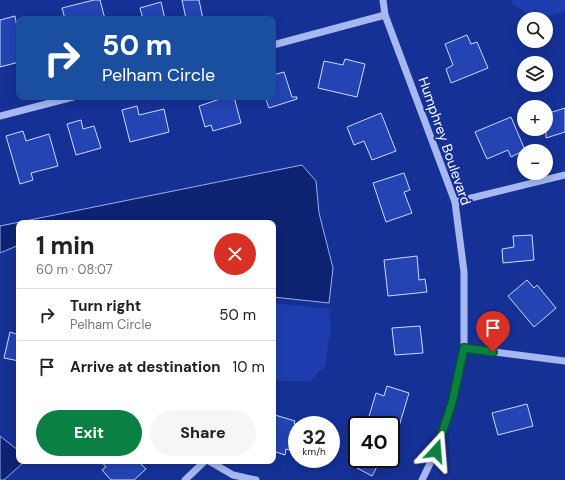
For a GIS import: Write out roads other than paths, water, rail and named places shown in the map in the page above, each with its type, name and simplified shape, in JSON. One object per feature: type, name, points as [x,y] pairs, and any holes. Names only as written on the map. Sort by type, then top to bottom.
[{"type":"street","name":"Humphrey Boulevard","points":[[383,0],[385,15],[456,202],[464,272],[464,348],[452,403],[436,451],[422,480]]},
{"type":"street","points":[[276,43],[385,15]]},
{"type":"street","points":[[0,116],[61,100]]},
{"type":"street","points":[[456,202],[565,174]]},
{"type":"street","points":[[464,348],[565,361]]},
{"type":"street","points":[[186,480],[202,464]]},
{"type":"street","points":[[214,464],[233,475],[256,480]]}]
